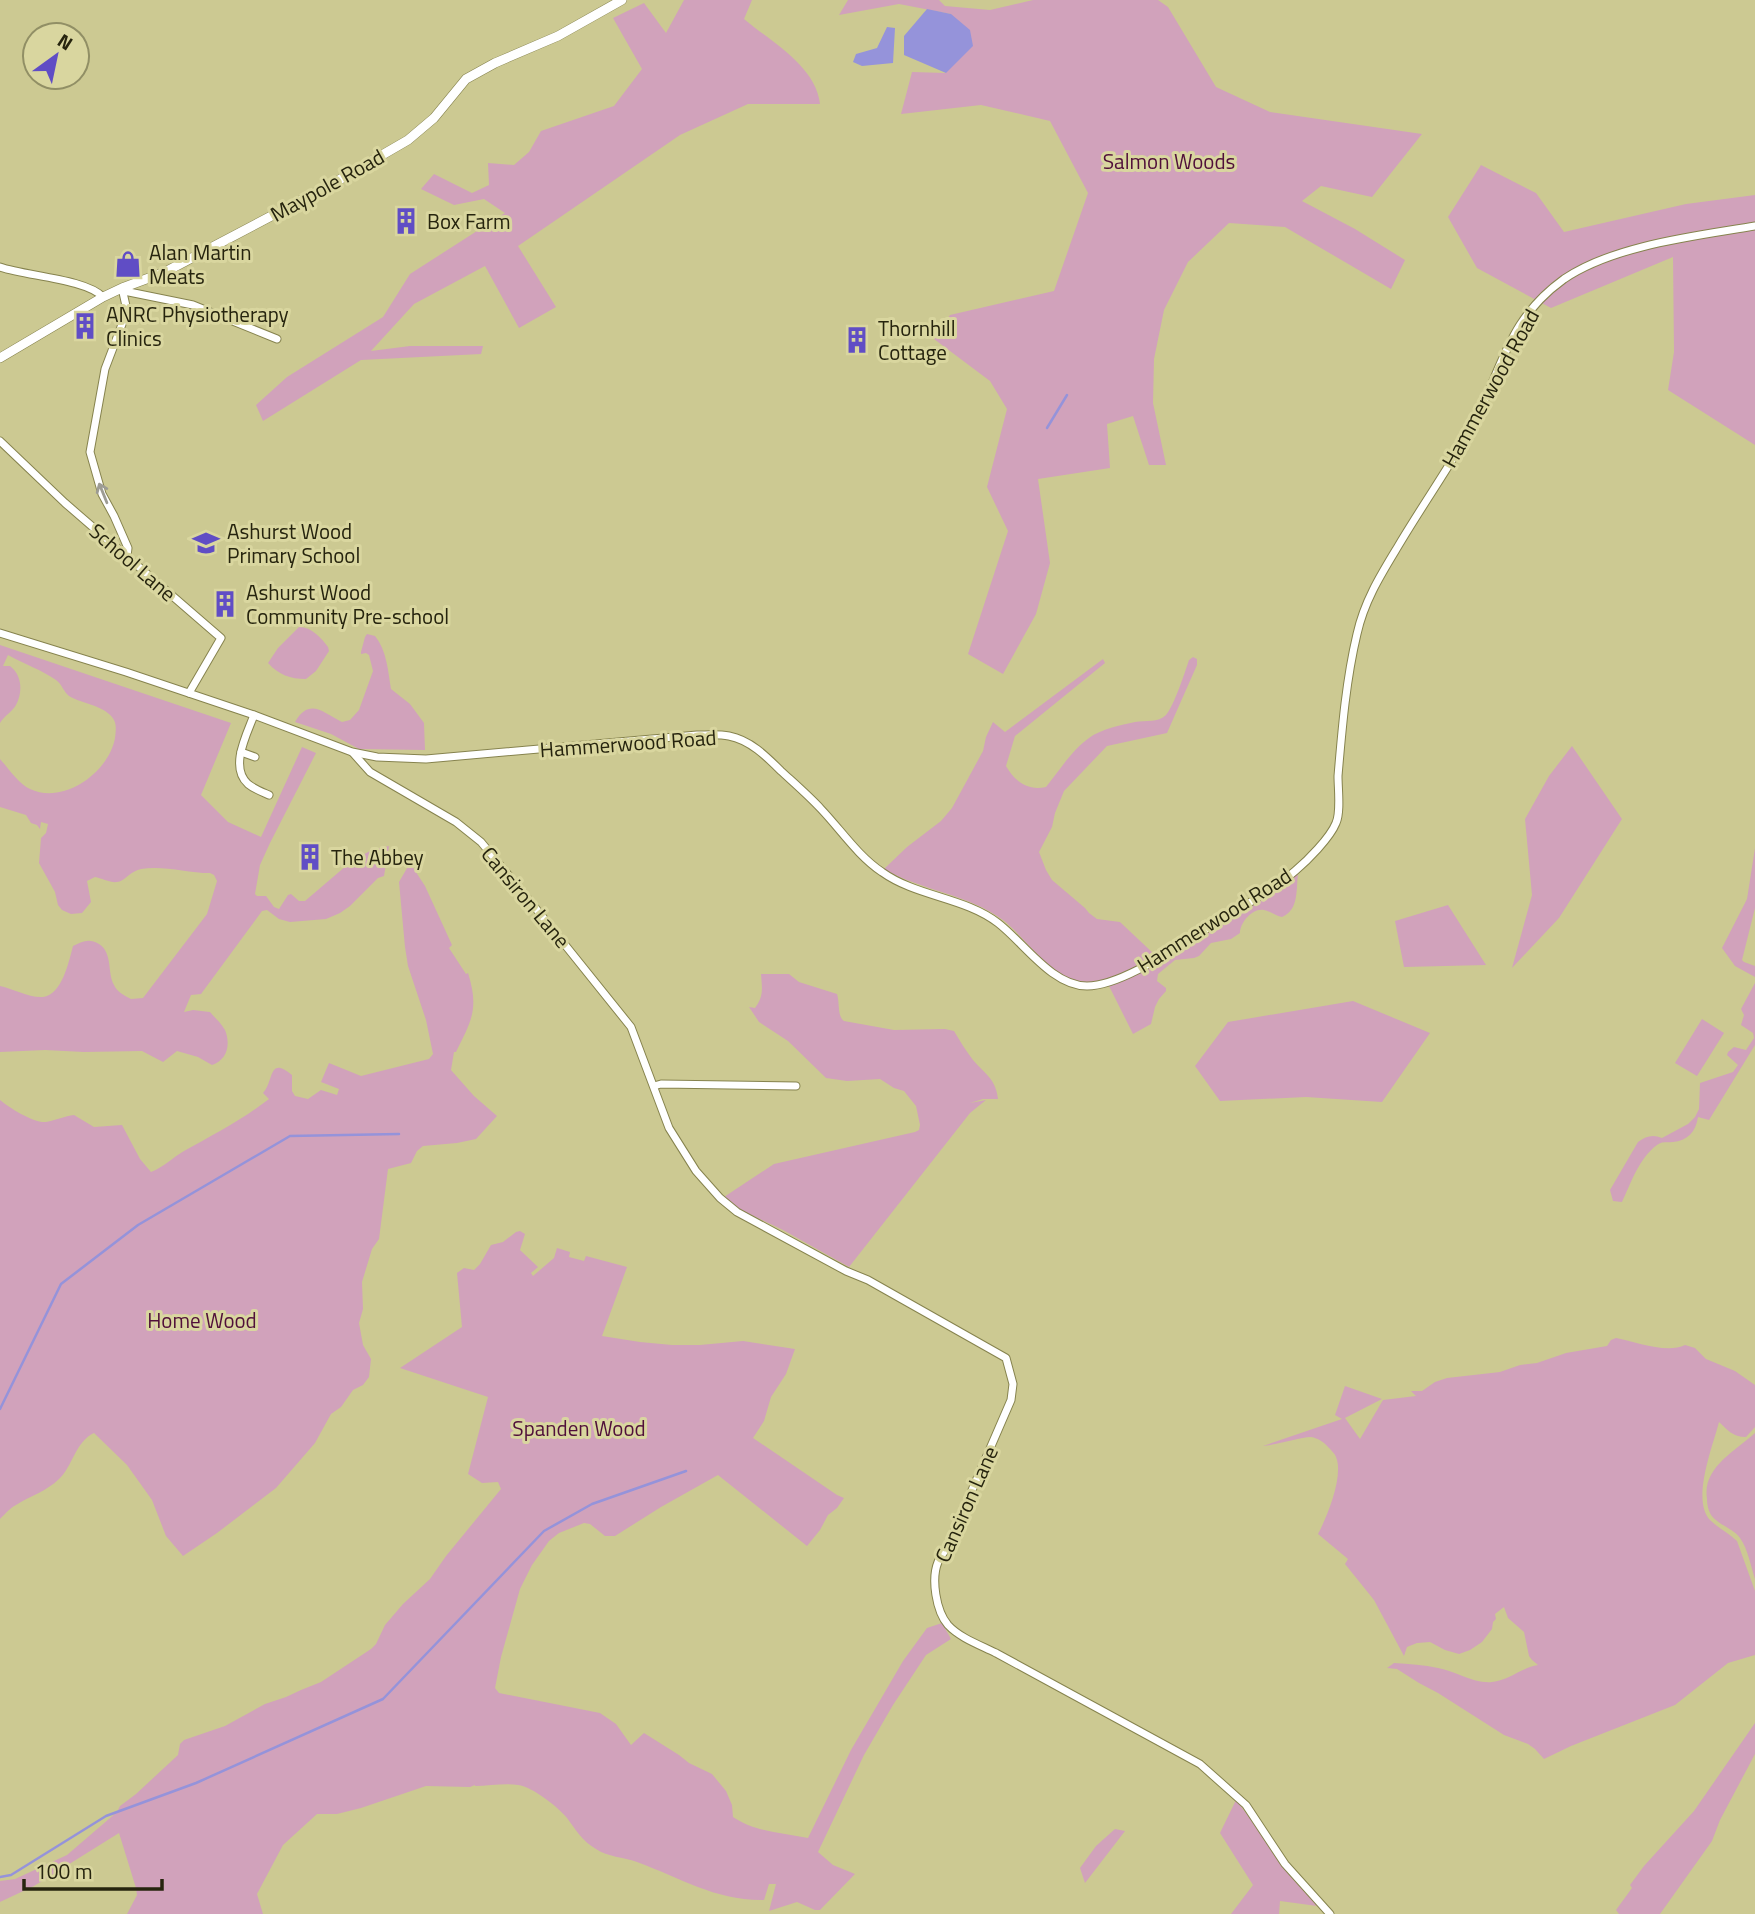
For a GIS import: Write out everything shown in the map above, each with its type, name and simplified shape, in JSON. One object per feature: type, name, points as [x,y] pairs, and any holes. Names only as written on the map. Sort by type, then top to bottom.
[{"type":"street","name":"Maypole Road","points":[[0,358],[103,297],[165,272],[332,184],[408,140],[434,118],[466,79],[495,63],[558,36],[622,0]]},
{"type":"street","name":"Hammerwood Road","points":[[0,634],[189,693],[352,752],[377,757],[426,759],[697,735],[728,736],[741,740],[768,758],[819,807],[867,861],[881,872],[920,892],[979,911],[998,923],[1041,964],[1069,983],[1093,986],[1107,983],[1159,959],[1271,890],[1297,870],[1320,846],[1337,822],[1338,779],[1349,675],[1366,602],[1471,428],[1519,326],[1532,308],[1546,293],[1569,276],[1601,260],[1700,235],[1755,226]]},
{"type":"street","points":[[0,267],[83,286],[103,297]]},
{"type":"street","points":[[127,556],[128,548],[102,494],[90,452],[105,369],[124,319],[126,306],[123,289],[193,305],[277,339]]},
{"type":"street","name":"School Lane","points":[[0,441],[65,503],[221,638],[189,693]]},
{"type":"street","points":[[254,715],[241,752],[239,767],[250,786],[269,795]]},
{"type":"street","points":[[241,752],[255,757]]},
{"type":"street","name":"Cansiron Lane","points":[[352,752],[370,772],[456,822],[481,842],[538,911],[631,1027],[669,1128],[695,1171],[720,1198],[737,1212],[846,1271],[868,1280],[1006,1358],[1013,1384],[1011,1400],[947,1548],[937,1563],[935,1593],[948,1625],[971,1641],[1200,1764],[1246,1805],[1285,1864],[1330,1914]]},
{"type":"street","points":[[654,1086],[796,1086]]},
{"type":"green space","points":[[684,0],[752,0],[744,19],[801,66],[817,90],[820,104],[748,104],[680,135],[518,246],[556,307],[519,328],[485,266],[414,304],[371,351],[410,346],[483,346],[481,354],[361,360],[263,421],[256,405],[287,377],[383,317],[410,274],[505,213],[484,199],[454,205],[421,189],[434,174],[472,193],[489,185],[488,163],[514,165],[529,152],[541,131],[614,106],[642,69],[613,18],[644,3],[666,33]]},
{"type":"green space","name":"Salmon Woods","points":[[848,0],[939,0],[945,6],[990,10],[1033,0],[1158,0],[1168,7],[1216,87],[1270,112],[1422,134],[1372,197],[1321,186],[1302,201],[1405,260],[1391,289],[1285,227],[1229,223],[1188,262],[1164,310],[1154,359],[1153,403],[1166,465],[1149,465],[1133,416],[1107,424],[1110,468],[1038,479],[1050,563],[1036,614],[1003,674],[968,654],[1008,531],[987,487],[1007,409],[990,381],[934,339],[950,315],[1054,291],[1088,193],[1050,121],[981,105],[901,114],[912,72],[946,73],[951,14],[899,4],[839,15]]},
{"type":"green space","points":[[1481,165],[1536,193],[1564,232],[1686,204],[1755,195],[1755,445],[1668,390],[1674,352],[1673,257],[1551,308],[1477,268],[1448,217]]},
{"type":"green space","points":[[299,627],[316,634],[329,651],[316,671],[306,679],[285,675],[268,663],[278,648]]},
{"type":"green space","points":[[367,634],[375,636],[382,648],[391,689],[410,704],[424,723],[425,750],[359,749],[331,734],[295,722],[301,714],[311,709],[323,711],[342,722],[350,720],[359,710],[373,671],[369,655],[361,654]]},
{"type":"green space","points":[[0,645],[231,723],[201,795],[228,822],[261,837],[302,747],[316,753],[260,865],[255,894],[266,896],[274,907],[279,909],[291,894],[299,901],[305,901],[353,860],[372,850],[389,846],[384,876],[378,878],[350,906],[326,919],[290,922],[279,919],[267,910],[262,911],[201,994],[191,995],[184,1012],[210,1012],[225,1030],[228,1041],[226,1051],[217,1063],[212,1065],[198,1057],[177,1051],[163,1062],[142,1051],[0,1052],[0,986],[32,996],[50,995],[64,976],[73,946],[89,941],[99,944],[106,952],[117,990],[131,999],[143,998],[207,914],[217,881],[210,873],[158,868],[137,870],[117,882],[95,877],[87,881],[91,902],[82,913],[71,914],[62,910],[39,863],[41,838],[46,833],[48,824],[41,822],[40,829],[31,823],[26,815],[0,807],[0,759],[26,787],[43,793],[57,793],[83,782],[104,763],[115,738],[115,724],[108,713],[69,696],[56,680],[8,655],[3,666],[10,666],[17,674],[20,689],[16,705],[0,723]]},
{"type":"green space","points":[[1193,657],[1197,659],[1197,665],[1167,733],[1107,746],[1064,791],[1052,827],[1039,852],[1052,880],[1097,919],[1120,922],[1154,954],[1153,958],[1100,981],[1082,982],[1071,979],[1049,965],[1012,928],[989,911],[884,869],[941,821],[952,808],[983,751],[993,722],[1005,732],[1103,659],[1105,663],[1015,736],[1006,766],[1023,784],[1033,788],[1046,787],[1077,748],[1094,735],[1124,724],[1152,721],[1166,715],[1176,697],[1189,660]]},
{"type":"green space","points":[[1572,746],[1622,819],[1559,918],[1512,968],[1532,895],[1525,819],[1549,776]]},
{"type":"green space","points":[[1755,848],[1755,908],[1742,960],[1755,966],[1755,977],[1735,966],[1722,948],[1747,899]]},
{"type":"green space","name":"Home Wood","points":[[410,863],[425,886],[452,945],[449,948],[466,974],[468,973],[471,985],[472,1014],[462,1041],[454,1052],[451,1070],[474,1096],[497,1116],[476,1139],[423,1146],[411,1163],[388,1169],[379,1239],[372,1249],[362,1282],[363,1309],[359,1323],[363,1345],[371,1359],[369,1377],[331,1414],[315,1443],[276,1488],[183,1556],[166,1536],[152,1500],[127,1465],[94,1433],[82,1442],[59,1479],[14,1506],[0,1519],[0,1100],[41,1122],[74,1115],[94,1127],[122,1125],[140,1159],[151,1172],[269,1099],[263,1093],[275,1069],[279,1068],[292,1075],[292,1091],[295,1096],[308,1099],[321,1090],[337,1095],[339,1089],[321,1082],[329,1063],[361,1076],[429,1059],[433,1054],[426,1020],[408,966],[405,947],[399,882]]},
{"type":"green space","points":[[1298,874],[1296,899],[1287,914],[1282,917],[1264,910],[1255,911],[1244,921],[1240,933],[1231,939],[1211,943],[1194,958],[1175,960],[1158,974],[1157,981],[1166,991],[1155,1007],[1151,1024],[1133,1034],[1109,986],[1162,961]]},
{"type":"green space","points":[[1448,905],[1486,965],[1404,967],[1395,921]]},
{"type":"green space","points":[[761,974],[789,974],[799,982],[837,994],[844,1021],[894,1030],[954,1031],[997,1092],[998,1099],[983,1099],[970,1103],[986,1100],[970,1113],[849,1267],[739,1209],[724,1197],[774,1164],[915,1132],[920,1125],[916,1106],[904,1091],[880,1079],[847,1081],[826,1078],[788,1041],[759,1022],[749,1007],[755,1008],[760,1000]]},
{"type":"green space","points":[[1755,983],[1755,1045],[1709,1120],[1698,1117],[1687,1138],[1657,1145],[1651,1150],[1640,1164],[1622,1202],[1613,1201],[1610,1190],[1638,1142],[1650,1136],[1662,1138],[1688,1124],[1699,1109],[1700,1083],[1733,1072],[1738,1065],[1727,1055],[1734,1047],[1746,1050],[1754,1038],[1753,1033],[1741,1025],[1744,1015],[1741,1009]]},
{"type":"green space","points":[[1353,1001],[1430,1033],[1382,1102],[1306,1097],[1220,1101],[1195,1066],[1228,1022]]},
{"type":"green space","points":[[1702,1019],[1724,1033],[1697,1076],[1675,1063]]},
{"type":"green space","name":"Spanden Wood","points":[[520,1231],[525,1234],[520,1250],[538,1267],[531,1273],[533,1276],[554,1258],[557,1248],[570,1252],[569,1257],[584,1261],[586,1256],[627,1267],[602,1336],[672,1345],[743,1341],[795,1349],[786,1374],[771,1397],[764,1421],[753,1438],[844,1498],[828,1515],[807,1546],[718,1475],[615,1536],[605,1536],[590,1524],[584,1523],[559,1533],[549,1541],[532,1565],[520,1589],[495,1688],[499,1693],[600,1713],[616,1724],[631,1745],[644,1733],[689,1763],[712,1774],[726,1791],[732,1805],[733,1817],[760,1829],[808,1838],[851,1750],[903,1661],[927,1628],[942,1623],[951,1639],[926,1655],[893,1705],[864,1755],[818,1852],[833,1865],[855,1874],[820,1910],[797,1902],[769,1911],[776,1884],[769,1884],[764,1900],[730,1897],[637,1862],[606,1854],[587,1842],[551,1803],[524,1787],[508,1784],[426,1786],[361,1808],[337,1814],[317,1814],[283,1845],[257,1894],[263,1914],[127,1914],[137,1895],[119,1833],[34,1886],[0,1902],[0,1881],[15,1879],[67,1855],[178,1755],[180,1744],[184,1740],[225,1726],[265,1704],[321,1682],[371,1649],[385,1625],[430,1579],[501,1489],[498,1482],[482,1483],[468,1474],[488,1397],[400,1368],[462,1327],[457,1273],[464,1268],[474,1270],[491,1245],[503,1242]]},
{"type":"green space","points":[[1616,1338],[1661,1348],[1685,1345],[1695,1348],[1706,1359],[1735,1371],[1755,1385],[1755,1427],[1746,1437],[1737,1436],[1719,1422],[1705,1472],[1703,1500],[1710,1520],[1737,1541],[1755,1591],[1755,1655],[1728,1663],[1675,1705],[1544,1759],[1528,1744],[1504,1735],[1397,1669],[1387,1668],[1394,1663],[1422,1665],[1478,1681],[1492,1682],[1538,1665],[1529,1656],[1524,1632],[1508,1618],[1504,1607],[1495,1614],[1492,1629],[1482,1642],[1470,1650],[1459,1654],[1430,1642],[1417,1643],[1407,1647],[1404,1656],[1374,1600],[1345,1564],[1348,1559],[1318,1534],[1336,1485],[1338,1465],[1335,1455],[1323,1443],[1311,1437],[1263,1446],[1342,1419],[1335,1415],[1345,1386],[1382,1399],[1345,1418],[1360,1439],[1383,1400],[1416,1396],[1411,1391],[1422,1391],[1447,1378],[1500,1372],[1566,1353],[1607,1346]]},
{"type":"green space","points":[[1755,1433],[1755,1579],[1743,1542],[1710,1513],[1707,1488],[1714,1470]]},
{"type":"green space","points":[[1755,1723],[1755,1754],[1720,1820],[1712,1841],[1660,1914],[1619,1914],[1616,1910],[1632,1888],[1630,1885],[1694,1811]]},
{"type":"green space","points":[[1236,1800],[1317,1906],[1280,1901],[1279,1914],[1231,1914],[1253,1885],[1220,1833]]},
{"type":"green space","points":[[1115,1829],[1125,1831],[1085,1883],[1080,1868],[1096,1846]]},
{"type":"shaded area","points":[[927,9],[951,14],[970,30],[973,46],[946,73],[904,55],[904,36]]},
{"type":"shaded area","points":[[887,27],[895,28],[893,63],[862,66],[853,62],[856,54],[877,48]]},
{"type":"waterway","points":[[1047,428],[1067,395]]},
{"type":"waterway","points":[[0,1409],[61,1284],[138,1225],[290,1136],[399,1134]]},
{"type":"waterway","points":[[0,1877],[11,1875],[106,1816],[196,1783],[383,1699],[544,1531],[592,1504],[686,1471]]},
{"type":"place","name":"Box Farm","points":[[406,221]]},
{"type":"place","name":"Alan Martin Meats","points":[[128,264]]},
{"type":"place","name":"ANRC Physiotherapy Clinics","points":[[85,326]]},
{"type":"place","name":"Thornhill Cottage","points":[[857,340]]},
{"type":"place","name":"Ashurst Wood Primary School","points":[[206,543]]},
{"type":"place","name":"Ashurst Wood Community Pre-school","points":[[225,604]]},
{"type":"place","name":"The Abbey","points":[[310,857]]}]
